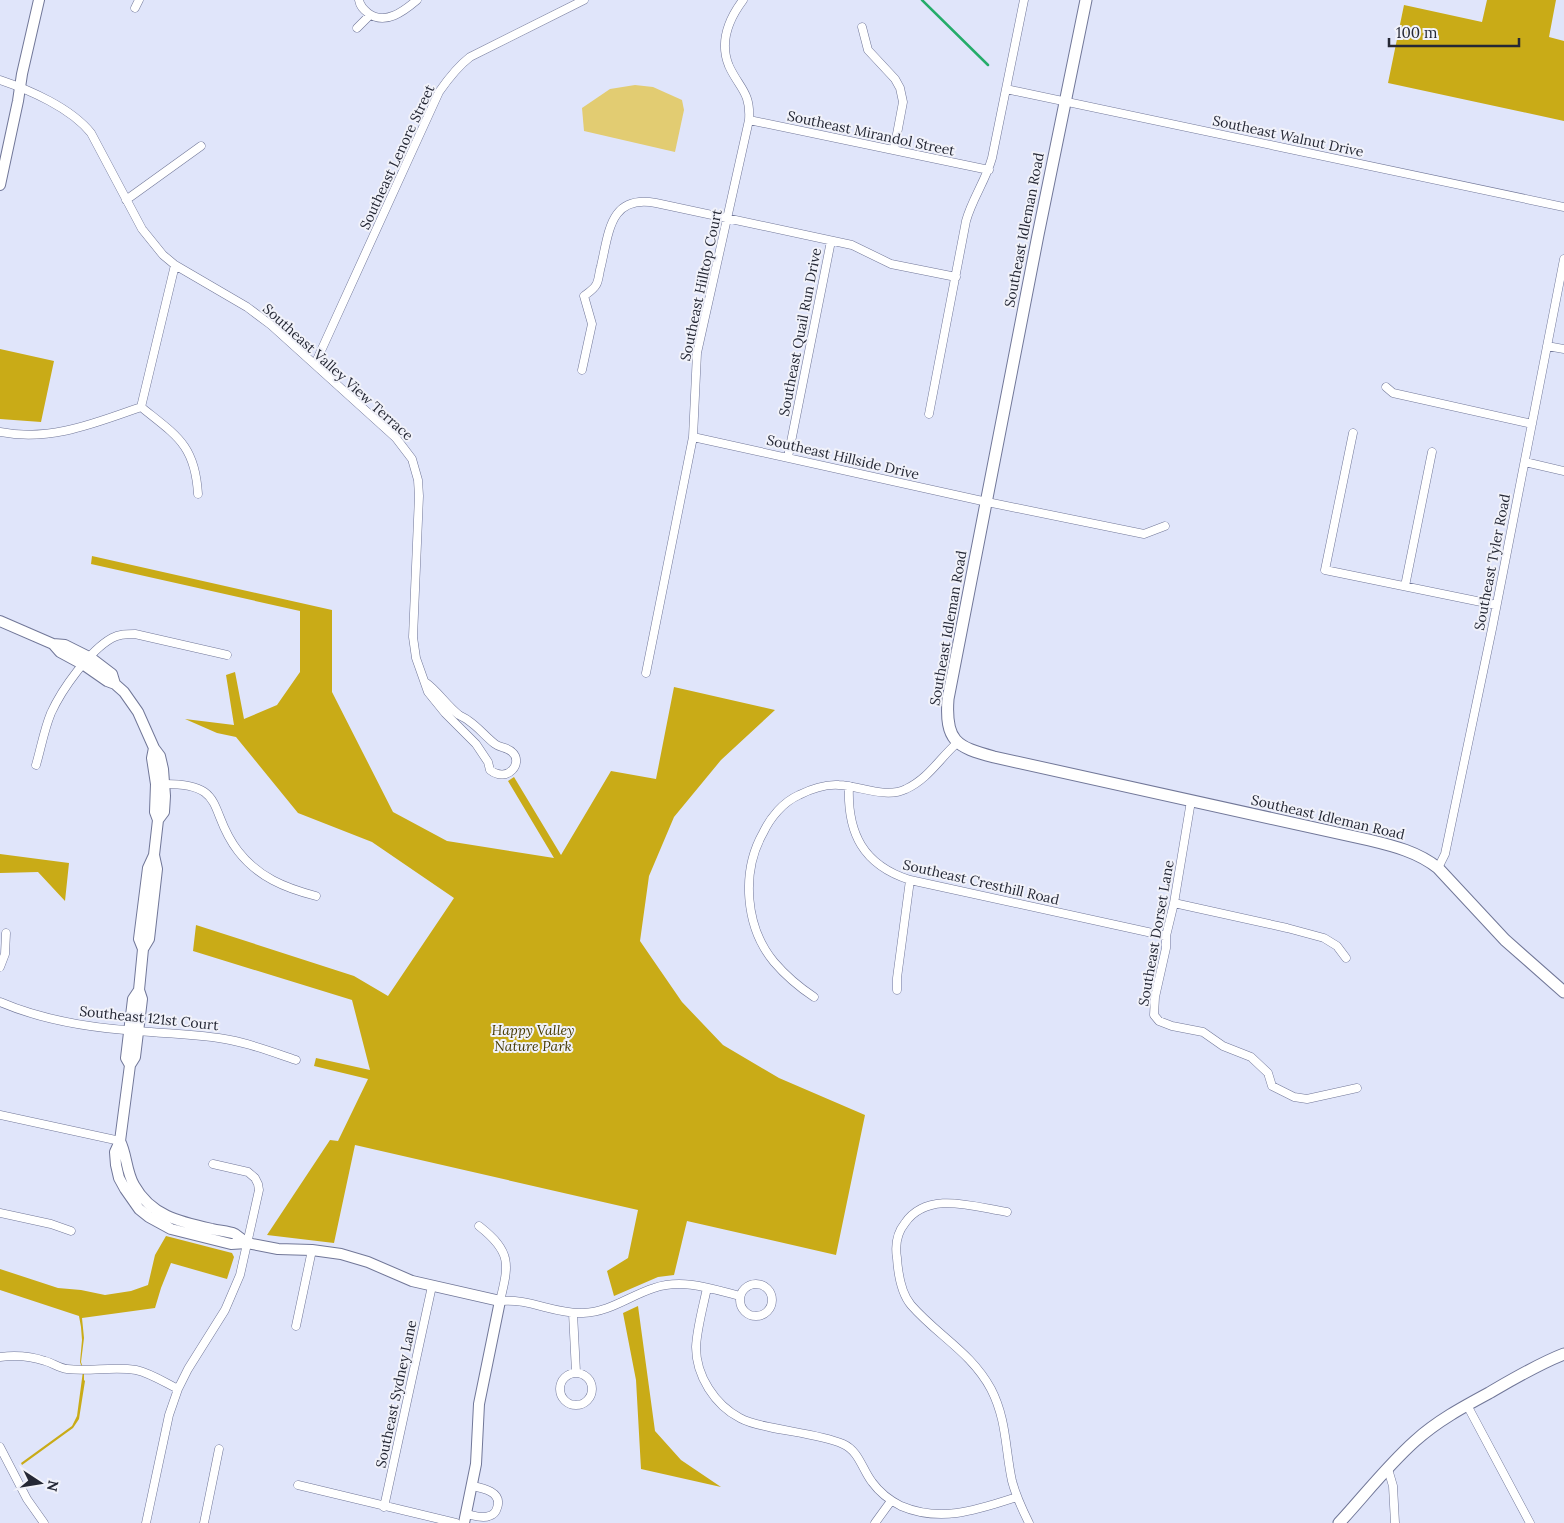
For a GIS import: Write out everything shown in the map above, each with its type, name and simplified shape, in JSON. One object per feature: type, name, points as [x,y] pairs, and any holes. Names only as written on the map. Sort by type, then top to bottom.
[{"type":"main road","name":"Southeast Idleman Road","points":[[1086,0],[948,699],[948,722],[951,733],[957,743],[971,751],[986,755],[1392,846],[1418,854],[1438,868],[1505,940],[1564,992]]},
{"type":"main road","points":[[1339,1523],[1404,1452],[1425,1432],[1467,1405],[1564,1354]]},
{"type":"street","points":[[0,186],[39,0]]},
{"type":"street","points":[[134,8],[139,0]]},
{"type":"street","points":[[359,0],[370,15],[386,18],[392,17],[418,0]]},
{"type":"street","name":"Southeast Lenore Street","points":[[315,364],[436,99],[450,77],[470,57],[584,0]]},
{"type":"street","name":"Southeast Hilltop Court","points":[[646,673],[693,437],[697,352],[728,218],[748,120],[748,100],[730,67],[725,45],[728,25],[733,13],[743,0]]},
{"type":"street","points":[[929,414],[970,208],[989,170],[1024,0]]},
{"type":"street","points":[[357,28],[370,15]]},
{"type":"street","points":[[862,27],[868,50],[895,78],[900,88],[903,102],[894,150]]},
{"type":"street","name":"Southeast Valley View Terrace","points":[[0,80],[68,112],[86,126],[149,239],[163,255],[175,265],[247,307],[271,325],[396,438],[408,452],[416,471],[419,496],[413,637],[416,658],[428,692],[434,701],[476,744],[488,762],[490,770],[500,776],[508,774],[514,768],[516,760],[514,752],[505,747],[497,746],[425,682]]},
{"type":"street","name":"Southeast Walnut Drive","points":[[1006,89],[1564,207]]},
{"type":"street","name":"Southeast Mirandol Street","points":[[748,120],[989,170]]},
{"type":"street","points":[[126,200],[201,146]]},
{"type":"street","points":[[582,370],[592,324],[584,296],[596,285],[611,225],[618,210],[632,202],[647,201],[831,240],[864,250],[891,264],[956,277]]},
{"type":"street","name":"Southeast Quail Run Drive","points":[[788,458],[831,240]]},
{"type":"street","name":"Southeast Tyler Road","points":[[1438,868],[1445,854],[1564,260]]},
{"type":"street","points":[[141,407],[175,265]]},
{"type":"street","points":[[1547,346],[1564,349]]},
{"type":"street","points":[[1386,387],[1393,394],[1532,424]]},
{"type":"street","points":[[0,432],[38,435],[55,434],[76,429],[141,407]]},
{"type":"street","points":[[141,407],[173,433],[191,456],[197,476],[198,494]]},
{"type":"street","points":[[1353,433],[1325,570],[1496,605]]},
{"type":"street","name":"Southeast Hillside Drive","points":[[693,437],[987,502],[1144,534],[1165,526]]},
{"type":"street","points":[[1405,586],[1432,452]]},
{"type":"street","points":[[1525,462],[1564,471]]},
{"type":"street","points":[[0,621],[53,644],[60,652],[87,661],[107,681],[115,684],[138,712],[154,748],[152,758],[160,784],[156,812],[158,820],[154,855],[157,869],[149,939],[143,949],[139,990],[133,999],[134,1031],[126,1058],[130,1065],[120,1141],[130,1177],[143,1198],[153,1208],[164,1216],[176,1221],[234,1234],[247,1243],[278,1249],[312,1250],[355,1258],[412,1281],[500,1301],[514,1300],[573,1313],[607,1309],[654,1288],[688,1284],[740,1296]]},
{"type":"street","points":[[36,765],[46,726],[61,695],[87,661],[112,638],[134,634],[227,654]]},
{"type":"street","points":[[814,998],[793,982],[773,961],[758,935],[750,906],[751,864],[755,850],[766,827],[784,805],[796,796],[816,788],[828,785],[849,786],[885,792],[905,790],[920,781],[957,743]]},
{"type":"street","points":[[160,784],[191,786],[207,793],[217,807],[230,840],[250,864],[262,875],[276,883],[316,896]]},
{"type":"street","name":"Southeast Cresthill Road","points":[[849,786],[851,821],[862,848],[871,859],[896,876],[1166,936]]},
{"type":"street","name":"Southeast Dorset Lane","points":[[1191,801],[1174,903],[1166,936],[1166,948],[1154,1015],[1159,1021],[1172,1026],[1202,1032],[1223,1046],[1250,1057],[1268,1073],[1272,1086],[1294,1097],[1307,1099],[1357,1088]]},
{"type":"street","points":[[897,990],[910,880]]},
{"type":"street","points":[[1174,903],[1288,928],[1324,938],[1337,946],[1346,958]]},
{"type":"street","points":[[0,967],[5,954],[6,933]]},
{"type":"street","name":"Southeast 121st Court","points":[[0,1002],[17,1010],[50,1020],[134,1031],[188,1034],[231,1040],[296,1060]]},
{"type":"street","points":[[0,1114],[120,1141]]},
{"type":"street","points":[[146,1523],[169,1416],[178,1389],[188,1369],[225,1310],[240,1275],[257,1198],[258,1184],[255,1178],[248,1172],[213,1164]]},
{"type":"street","points":[[1007,1212],[943,1203],[925,1206],[908,1218],[902,1226],[896,1250],[901,1282],[910,1304],[975,1364],[992,1392],[1001,1412],[1006,1432],[1012,1480],[1017,1497],[1029,1523]]},
{"type":"street","points":[[0,1212],[51,1224],[71,1231]]},
{"type":"street","points":[[472,1486],[492,1492],[497,1499],[498,1508],[493,1514],[488,1517],[465,1518],[476,1457],[479,1404],[506,1273],[504,1253],[499,1245],[479,1226]]},
{"type":"street","points":[[296,1326],[312,1250]]},
{"type":"street","points":[[756,1284],[767,1288],[772,1296],[772,1303],[765,1314],[754,1316],[742,1309],[740,1296],[745,1288],[756,1284]]},
{"type":"street","name":"Southeast Sydney Lane","points":[[384,1507],[432,1286]]},
{"type":"street","points":[[707,1288],[697,1336],[697,1358],[701,1374],[712,1394],[729,1411],[749,1422],[844,1444],[858,1456],[873,1484],[891,1501],[907,1510],[923,1515],[949,1517],[965,1514],[1017,1497]]},
{"type":"street","points":[[573,1313],[576,1372]]},
{"type":"street","points":[[0,1357],[25,1356],[64,1368],[84,1371],[136,1370],[178,1389]]},
{"type":"street","points":[[576,1372],[585,1374],[589,1378],[593,1389],[591,1397],[584,1403],[577,1405],[570,1404],[564,1400],[560,1390],[563,1378],[570,1373],[576,1372]]},
{"type":"street","points":[[1467,1405],[1530,1523]]},
{"type":"street","points":[[0,1447],[27,1499],[44,1523]]},
{"type":"street","points":[[204,1523],[219,1448]]},
{"type":"street","points":[[1388,1470],[1393,1486],[1395,1523]]},
{"type":"street","points":[[298,1485],[456,1523]]},
{"type":"street","points":[[875,1523],[891,1501]]},
{"type":"shaded area","points":[[635,85],[653,87],[682,100],[684,110],[675,152],[584,131],[582,108],[610,89]]},
{"type":"green space","points":[[1487,0],[1556,0],[1549,37],[1564,41],[1564,121],[1388,83],[1404,5],[1482,22]]},
{"type":"green space","points":[[0,349],[54,361],[41,422],[0,419]]},
{"type":"green space","name":"Happy Valley Nature Park","points":[[92,556],[332,610],[332,692],[393,812],[447,841],[554,858],[508,781],[514,777],[561,855],[611,771],[656,779],[674,687],[775,710],[721,760],[674,817],[649,876],[640,941],[682,1002],[723,1045],[779,1078],[865,1115],[836,1255],[687,1221],[674,1275],[658,1277],[614,1296],[607,1271],[628,1258],[638,1210],[355,1145],[334,1243],[267,1235],[330,1140],[338,1141],[368,1079],[314,1066],[316,1058],[370,1070],[352,1000],[193,951],[196,925],[354,976],[388,996],[454,898],[372,842],[298,813],[236,737],[217,733],[185,719],[234,725],[226,675],[235,672],[244,719],[277,705],[300,672],[300,611],[91,564]]},
{"type":"green space","points":[[0,854],[69,863],[65,901],[38,872],[0,873]]},
{"type":"green space","points":[[166,1236],[232,1253],[234,1257],[227,1279],[171,1263],[155,1308],[82,1318],[84,1338],[81,1362],[84,1371],[85,1381],[79,1419],[73,1428],[22,1465],[21,1463],[72,1426],[77,1416],[83,1371],[80,1362],[81,1327],[79,1316],[0,1290],[0,1269],[58,1288],[105,1295],[131,1291],[148,1285],[155,1255]]},
{"type":"green space","points":[[638,1306],[655,1431],[681,1460],[721,1487],[641,1469],[636,1380],[623,1313]]},
{"type":"waterway","points":[[922,0],[988,65]]}]
